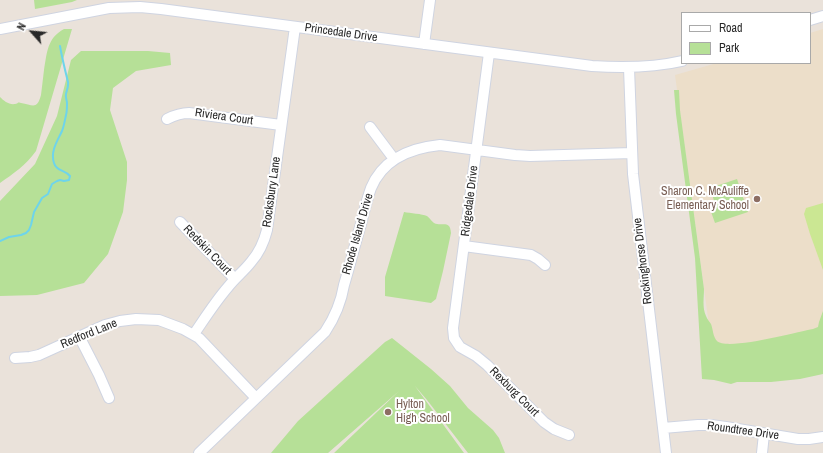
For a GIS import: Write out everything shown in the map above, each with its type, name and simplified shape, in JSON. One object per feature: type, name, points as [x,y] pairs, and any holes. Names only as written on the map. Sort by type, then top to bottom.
[{"type":"street","points":[[424,44],[430,0]]},
{"type":"street","name":"Princedale Drive","points":[[0,30],[109,8],[140,7],[162,4],[295,27],[592,66],[629,68],[681,61]]},
{"type":"street","points":[[811,20],[823,16]]},
{"type":"street","name":"Rocksbury Lane","points":[[194,334],[220,296],[256,256],[265,238],[295,27]]},
{"type":"street","name":"Ridgedale Drive","points":[[460,347],[454,338],[453,328],[489,53]]},
{"type":"street","name":"Rockinghorse Drive","points":[[629,68],[633,174],[666,453]]},
{"type":"street","name":"Riviera Court","points":[[167,119],[183,113],[190,113],[281,125]]},
{"type":"street","points":[[370,127],[394,160]]},
{"type":"street","name":"Rhode Island Drive","points":[[199,453],[325,332],[338,310],[342,298],[344,285],[371,190],[380,173],[394,160],[416,149],[428,146],[444,146],[530,156],[632,152]]},
{"type":"street","name":"Redskin Court","points":[[180,222],[235,279]]},
{"type":"street","points":[[464,246],[531,255],[538,258],[545,265]]},
{"type":"street","name":"Redford Lane","points":[[14,358],[39,355],[105,325],[120,321],[152,319],[183,328],[194,334],[256,398]]},
{"type":"street","points":[[80,336],[109,398]]},
{"type":"street","name":"Rexburg Court","points":[[460,347],[476,356],[487,365],[539,418],[549,426],[569,435]]},
{"type":"street","name":"Roundtree Drive","points":[[663,428],[711,425],[798,439],[823,437]]},
{"type":"street","points":[[762,453],[764,434]]},
{"type":"shaded area","name":"Sharon C. McAuliffe Elementary School","points":[[823,29],[823,374],[716,377],[675,75],[714,64],[811,64],[811,33]]},
{"type":"green space","points":[[34,0],[77,0],[35,9]]},
{"type":"green space","points":[[64,29],[72,29],[36,151],[24,165],[0,183],[0,97],[11,104],[19,103],[36,105],[38,103],[41,95],[49,46],[54,37]]},
{"type":"green space","points":[[81,51],[148,51],[170,53],[171,65],[136,71],[113,88],[110,110],[127,162],[127,180],[123,212],[108,254],[84,283],[37,295],[0,296],[0,201],[35,164],[57,116],[71,60]]},
{"type":"green space","points":[[674,90],[679,90],[680,110],[704,289],[704,310],[717,341],[734,344],[778,337],[813,329],[818,327],[823,311],[823,374],[800,379],[771,382],[737,382],[731,384],[702,379],[695,258]]},
{"type":"green space","points":[[737,179],[748,212],[715,223],[710,209],[716,207],[710,188]]},
{"type":"green space","points":[[823,203],[823,270],[804,214],[806,208]]},
{"type":"green space","points":[[404,212],[427,216],[434,223],[445,224],[449,226],[450,229],[451,233],[436,299],[431,303],[385,296],[385,277]]},
{"type":"green space","name":"Hylton High School","points":[[392,338],[450,386],[468,408],[493,430],[499,438],[505,453],[468,453],[415,386],[464,453],[334,453],[399,391],[328,453],[271,453],[298,421],[385,342]]},
{"type":"waterway","points":[[0,241],[26,233],[31,225],[34,212],[42,198],[48,194],[52,184],[60,180],[69,180],[70,176],[57,168],[53,159],[54,150],[63,129],[67,109],[66,95],[68,82],[60,46]]},
{"type":"place","name":"Sharon C. McAuliffe Elementary School","points":[[757,199]]},
{"type":"place","name":"Hylton High School","points":[[388,412]]}]
